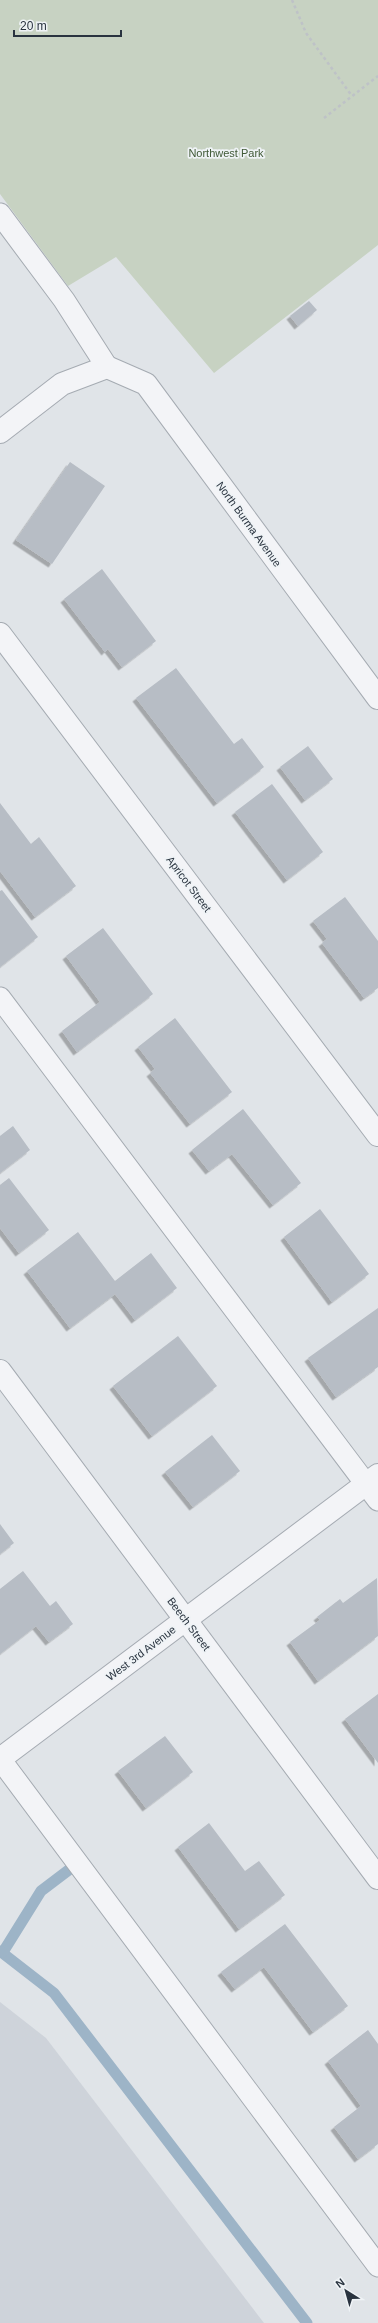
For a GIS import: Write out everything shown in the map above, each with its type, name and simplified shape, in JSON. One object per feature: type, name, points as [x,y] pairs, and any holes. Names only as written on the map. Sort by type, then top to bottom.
[{"type":"street","points":[[0,432],[62,384],[107,367]]},
{"type":"street","name":"North Burma Avenue","points":[[107,367],[146,384],[378,698]]},
{"type":"street","name":"Apricot Street","points":[[0,634],[378,1135]]},
{"type":"street","name":"Beech Street","points":[[0,1370],[378,1878]]},
{"type":"street","name":"West 3rd Avenue","points":[[0,1759],[185,1619],[374,1486]]},
{"type":"lane","points":[[0,214],[64,300],[107,367]]},
{"type":"lane","points":[[0,998],[374,1486]]},
{"type":"lane","points":[[0,1759],[378,2266]]},
{"type":"path","points":[[292,0],[306,33],[352,96]]},
{"type":"path","points":[[324,118],[378,76]]},
{"type":"shaded area","points":[[0,2002],[46,2038],[264,2323],[0,2323]]},
{"type":"green space","name":"Northwest Park","points":[[0,0],[378,0],[378,245],[214,373],[116,257],[68,286],[0,194]]},
{"type":"building","points":[[309,301],[317,310],[298,326],[290,316]]},
{"type":"building","points":[[70,462],[105,486],[52,564],[16,540]]},
{"type":"building","points":[[102,569],[156,641],[122,667],[108,649],[105,652],[64,599]]},
{"type":"building","points":[[176,668],[234,744],[242,738],[264,767],[217,803],[136,698]]},
{"type":"building","points":[[308,746],[333,779],[305,800],[280,767]]},
{"type":"building","points":[[272,784],[323,852],[287,880],[235,812]]},
{"type":"building","points":[[0,803],[31,844],[39,837],[76,886],[35,917],[0,871]]},
{"type":"building","points":[[2,890],[38,937],[0,967],[0,891]]},
{"type":"building","points":[[345,897],[378,941],[378,988],[364,998],[322,943],[327,939],[313,921]]},
{"type":"building","points":[[103,928],[153,994],[77,1052],[62,1031],[100,1002],[66,956]]},
{"type":"building","points":[[175,1018],[232,1092],[190,1124],[150,1073],[155,1069],[138,1047]]},
{"type":"building","points":[[243,1109],[301,1183],[273,1205],[232,1154],[209,1171],[192,1150]]},
{"type":"building","points":[[13,1126],[30,1150],[0,1173],[0,1136]]},
{"type":"building","points":[[9,1178],[49,1230],[19,1253],[0,1228],[0,1185]]},
{"type":"building","points":[[320,1209],[369,1274],[332,1302],[284,1237]]},
{"type":"building","points":[[78,1232],[115,1281],[151,1253],[177,1288],[135,1320],[115,1294],[70,1328],[27,1271]]},
{"type":"building","points":[[378,1308],[378,1367],[336,1397],[308,1358]]},
{"type":"building","points":[[178,1336],[217,1386],[152,1436],[113,1386]]},
{"type":"building","points":[[212,1435],[240,1471],[193,1507],[165,1472]]},
{"type":"building","points":[[0,1524],[14,1543],[0,1554]]},
{"type":"building","points":[[23,1571],[50,1606],[56,1601],[73,1624],[49,1642],[36,1626],[0,1654],[0,1589]]},
{"type":"building","points":[[377,1578],[378,1636],[318,1681],[290,1642],[320,1620],[317,1617],[340,1599],[343,1603]]},
{"type":"building","points":[[378,1694],[378,1763],[345,1719]]},
{"type":"building","points":[[165,1736],[193,1772],[146,1808],[118,1771]]},
{"type":"building","points":[[209,1823],[245,1871],[259,1861],[285,1895],[239,1929],[178,1847]]},
{"type":"building","points":[[285,1924],[348,2006],[313,2032],[264,1967],[235,1989],[221,1972]]},
{"type":"building","points":[[368,2030],[378,2044],[378,2144],[358,2159],[334,2127],[361,2106],[328,2061]]},
{"type":"waterway","points":[[3,1952],[41,1891],[70,1869]]},
{"type":"waterway","points":[[0,1951],[54,1993],[307,2323]]}]
